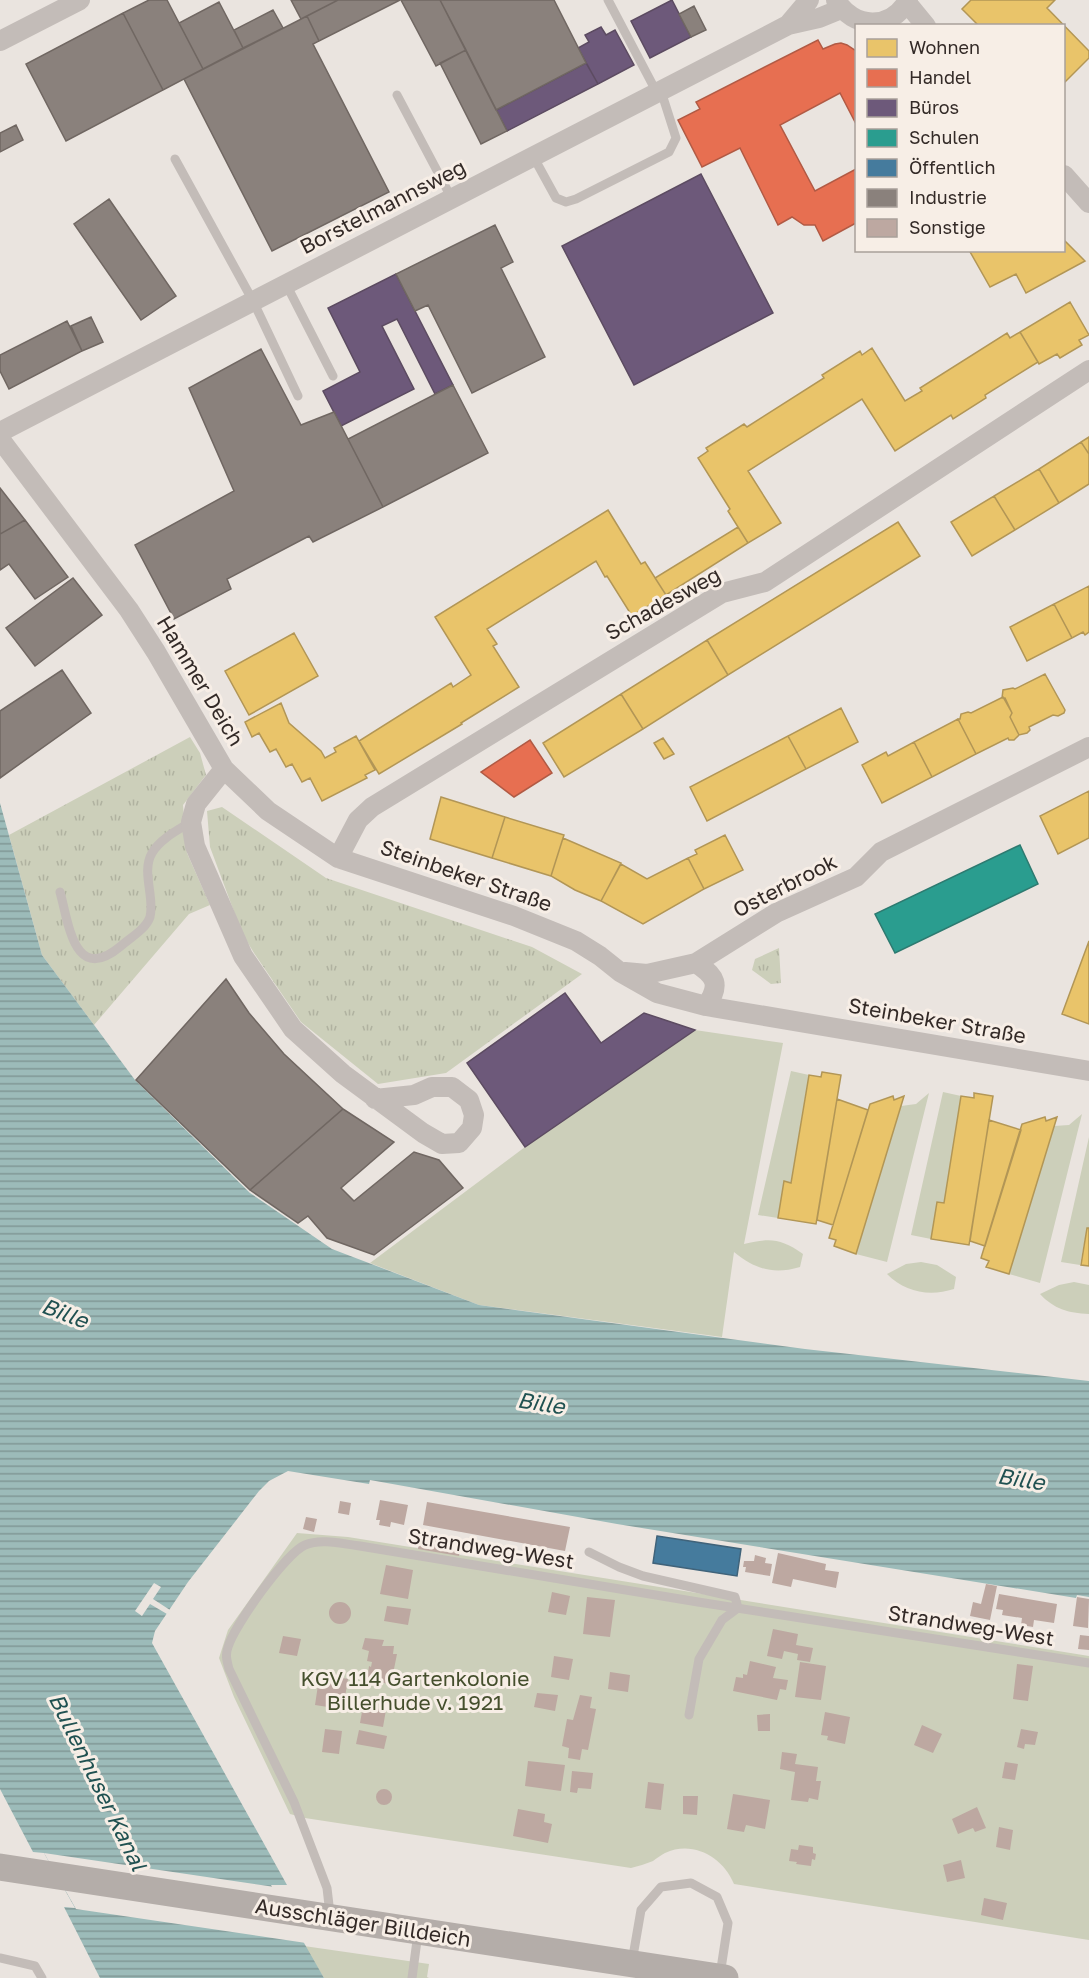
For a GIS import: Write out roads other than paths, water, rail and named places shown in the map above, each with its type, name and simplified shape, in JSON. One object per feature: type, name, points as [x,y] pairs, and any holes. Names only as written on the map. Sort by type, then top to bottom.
[{"type":"street","points":[[0,41],[80,0]]},
{"type":"street","name":"Borstelmannsweg","points":[[788,25],[809,0]]},
{"type":"street","points":[[838,4],[851,17],[874,23],[889,23],[908,1],[925,24]]},
{"type":"street","name":"Borstelmannsweg","points":[[0,432],[788,25],[819,18],[838,4]]},
{"type":"street","points":[[1065,177],[1089,202]]},
{"type":"street","name":"Schadesweg","points":[[338,858],[358,820],[372,807],[722,593],[765,582],[1089,370]]},
{"type":"street","name":"Hammer Deich","points":[[0,439],[129,610],[224,769],[196,804],[191,822]]},
{"type":"street","name":"Osterbrook","points":[[620,972],[647,974],[696,963],[776,913],[856,877],[881,852],[1089,747]]},
{"type":"street","name":"Steinbeker Straße","points":[[224,769],[268,811],[338,858],[503,912],[576,941],[620,972],[657,993],[705,1006],[1089,1071]]},
{"type":"street","points":[[191,822],[195,846],[243,956],[293,1029],[375,1099],[442,1144],[459,1143],[472,1128],[474,1115],[469,1100],[452,1087],[432,1087],[414,1095],[375,1099]]},
{"type":"street","points":[[696,963],[708,971],[714,980],[715,988],[711,999],[705,1006]]},
{"type":"street","name":"Ausschläger Billdeich","points":[[0,1868],[725,1978]]},
{"type":"lane","points":[[533,156],[556,198],[566,202],[669,152],[676,138],[659,92],[608,0]]},
{"type":"lane","points":[[397,94],[452,199]]},
{"type":"lane","points":[[175,159],[253,301],[298,396]]},
{"type":"lane","points":[[286,284],[333,376]]},
{"type":"lane","points":[[60,892],[75,945],[81,953],[91,958],[103,958],[115,951],[147,922],[150,915],[150,858],[158,846],[191,822]]},
{"type":"lane","name":"Strandweg-West","points":[[330,1918],[328,1895],[320,1867],[294,1802],[229,1670],[226,1656],[228,1645],[270,1580],[295,1551],[312,1543],[360,1546],[1089,1663]]},
{"type":"lane","points":[[589,1552],[618,1567],[643,1576],[735,1597],[738,1608],[722,1620],[699,1659],[689,1714]]},
{"type":"lane","points":[[632,1964],[641,1910],[662,1887],[691,1882],[717,1897],[728,1923],[720,1977]]},
{"type":"lane","points":[[412,1978],[419,1931]]},
{"type":"lane","points":[[0,1958],[35,1966],[42,1978]]},
{"type":"water","points":[[0,803],[42,955],[135,1080],[250,1193],[332,1249],[479,1305],[805,1349],[1089,1381],[1089,1597],[1077,1595],[1076,1598],[617,1524],[370,1480],[369,1484],[288,1471],[269,1481],[259,1491],[188,1582],[155,1631],[152,1643],[287,1885],[271,1885],[324,1978],[100,1978],[64,1907],[75,1908],[44,1853],[33,1852],[0,1789]]},
{"type":"water label","name":"Bille","points":[[65,1313]]},
{"type":"water label","name":"Bille","points":[[541,1403]]},
{"type":"water label","name":"Bille","points":[[1021,1479]]},
{"type":"water label","name":"Bullenhuser Kanal","points":[[98,1782]]},
{"type":"park label","name":"KGV 114 Gartenkolonie Billerhude v. 1921","points":[[415,1691]]}]
